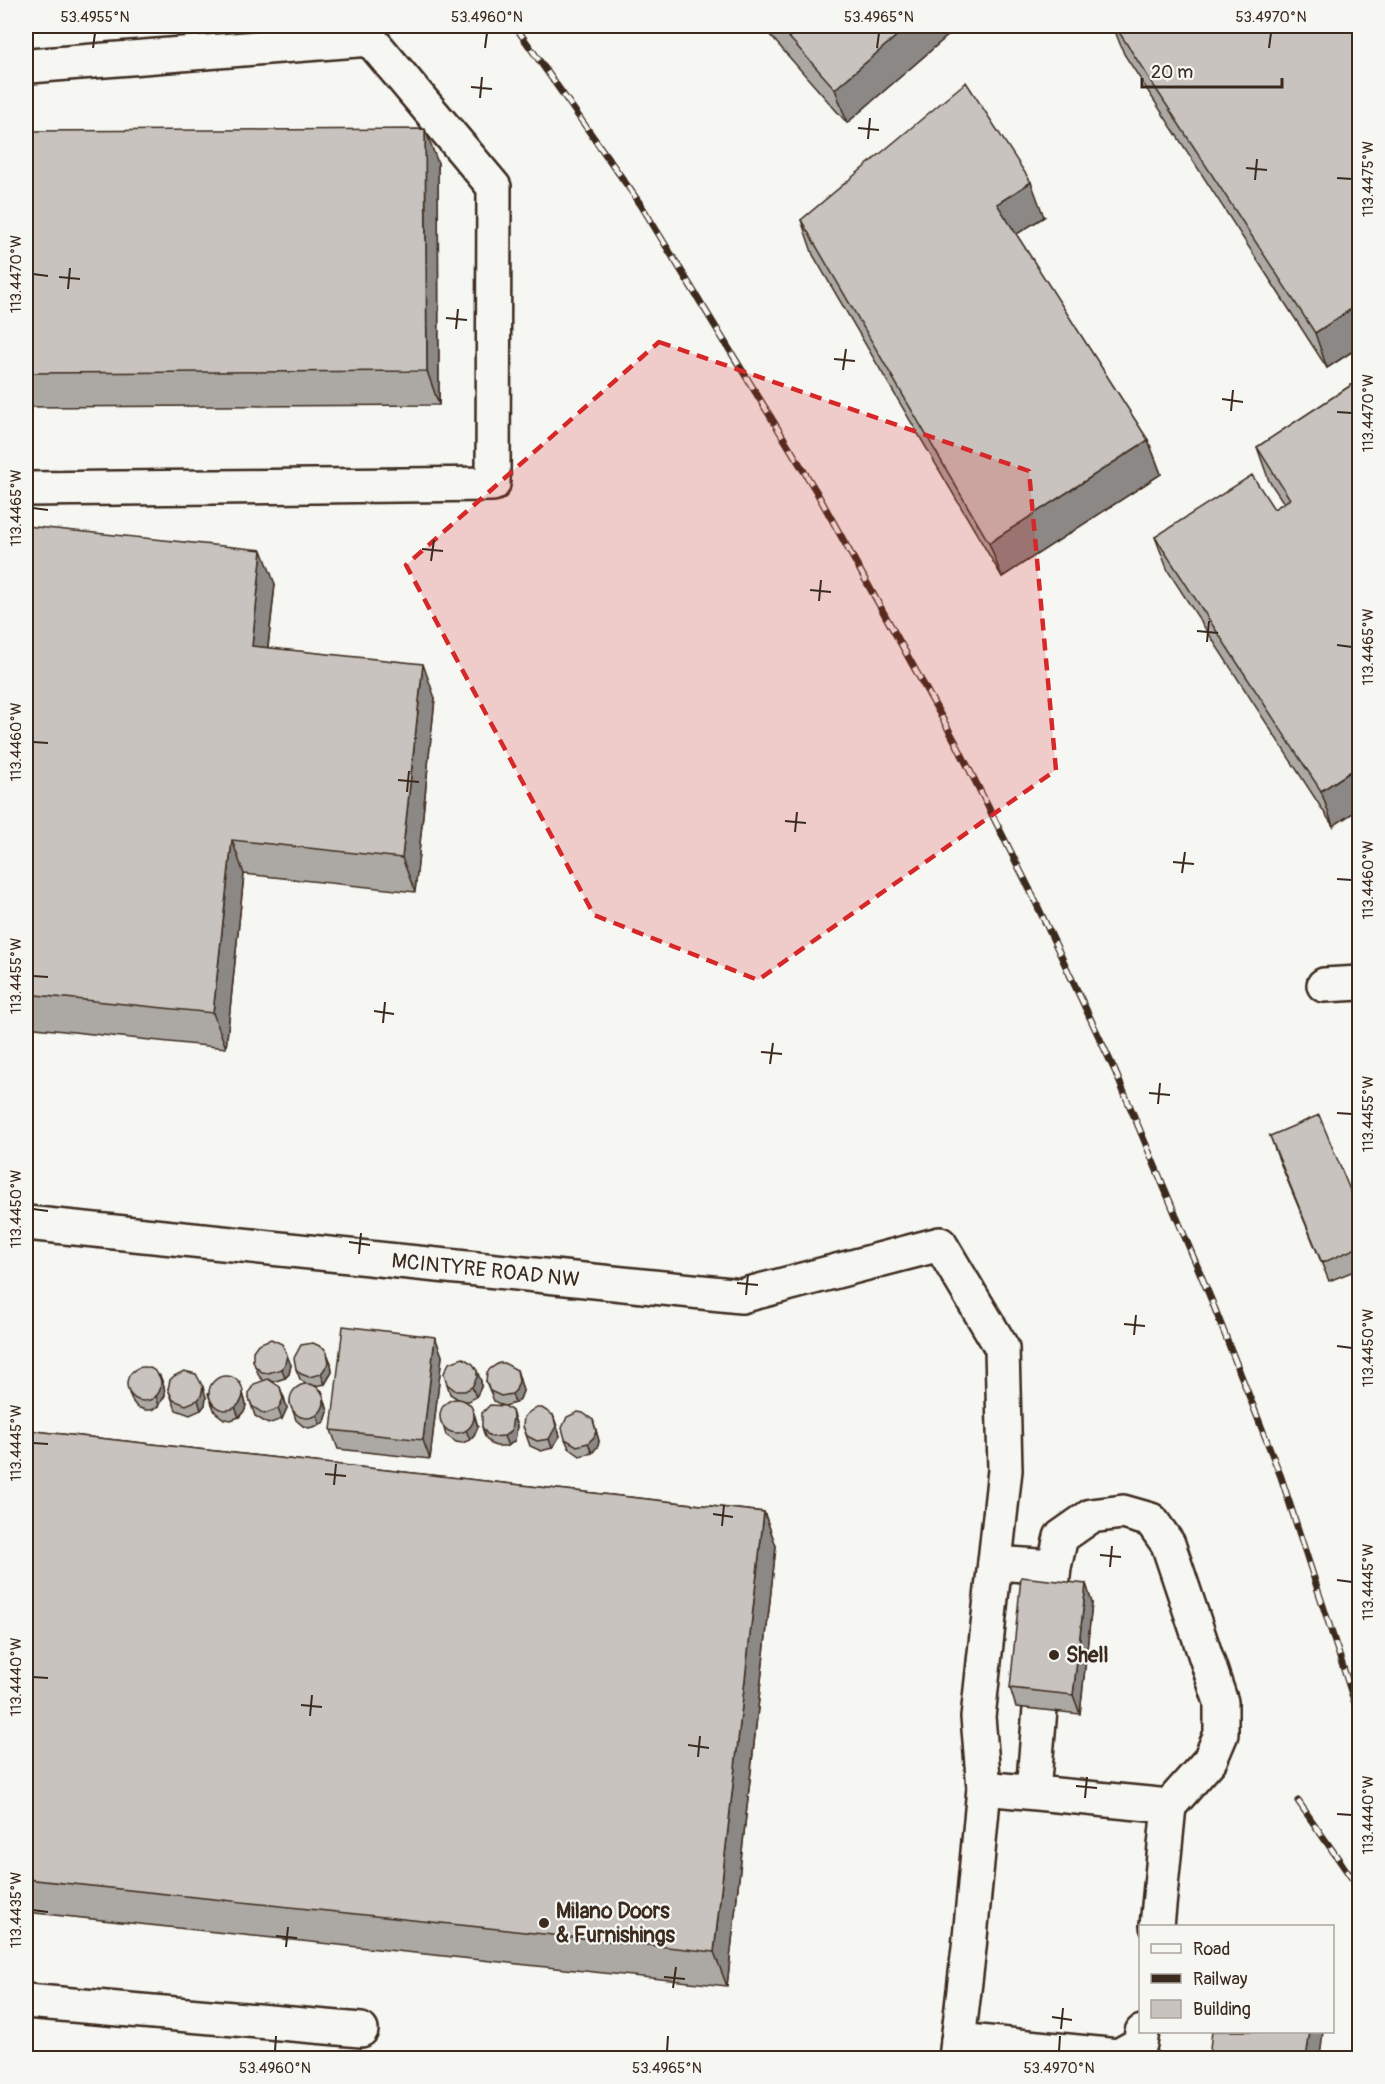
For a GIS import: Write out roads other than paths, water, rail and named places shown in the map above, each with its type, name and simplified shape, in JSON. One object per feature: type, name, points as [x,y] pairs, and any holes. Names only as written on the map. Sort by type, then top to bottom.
[{"type":"street","points":[[26,68],[370,39],[494,187],[493,484],[26,489]]},
{"type":"street","points":[[1324,985],[1359,983]]},
{"type":"street","name":"MCINTYRE ROAD NW","points":[[26,1223],[741,1296],[940,1244],[1002,1348],[1005,1470],[995,1563]]},
{"type":"street","points":[[1142,2033],[1140,2043],[1119,2056],[957,2049],[984,1788],[978,1717],[995,1563],[1052,1582],[1061,1537],[1090,1516],[1123,1512],[1151,1520],[1168,1544],[1221,1702],[1221,1734],[1210,1760],[1169,1806],[1157,1925]]},
{"type":"street","points":[[1032,1792],[1041,1709]]},
{"type":"street","points":[[984,1788],[1169,1806]]},
{"type":"street","points":[[26,2001],[361,2030]]},
{"type":"railway","points":[[515,26],[641,205],[816,491],[956,743],[1030,890],[1115,1071],[1211,1299],[1281,1477],[1360,1719]]},
{"type":"railway","points":[[1298,1801],[1360,1890]]},
{"type":"place","name":"Shell","points":[[1054,1655]]},
{"type":"place","name":"Milano Doors & Furnishings","points":[[544,1923]]}]
